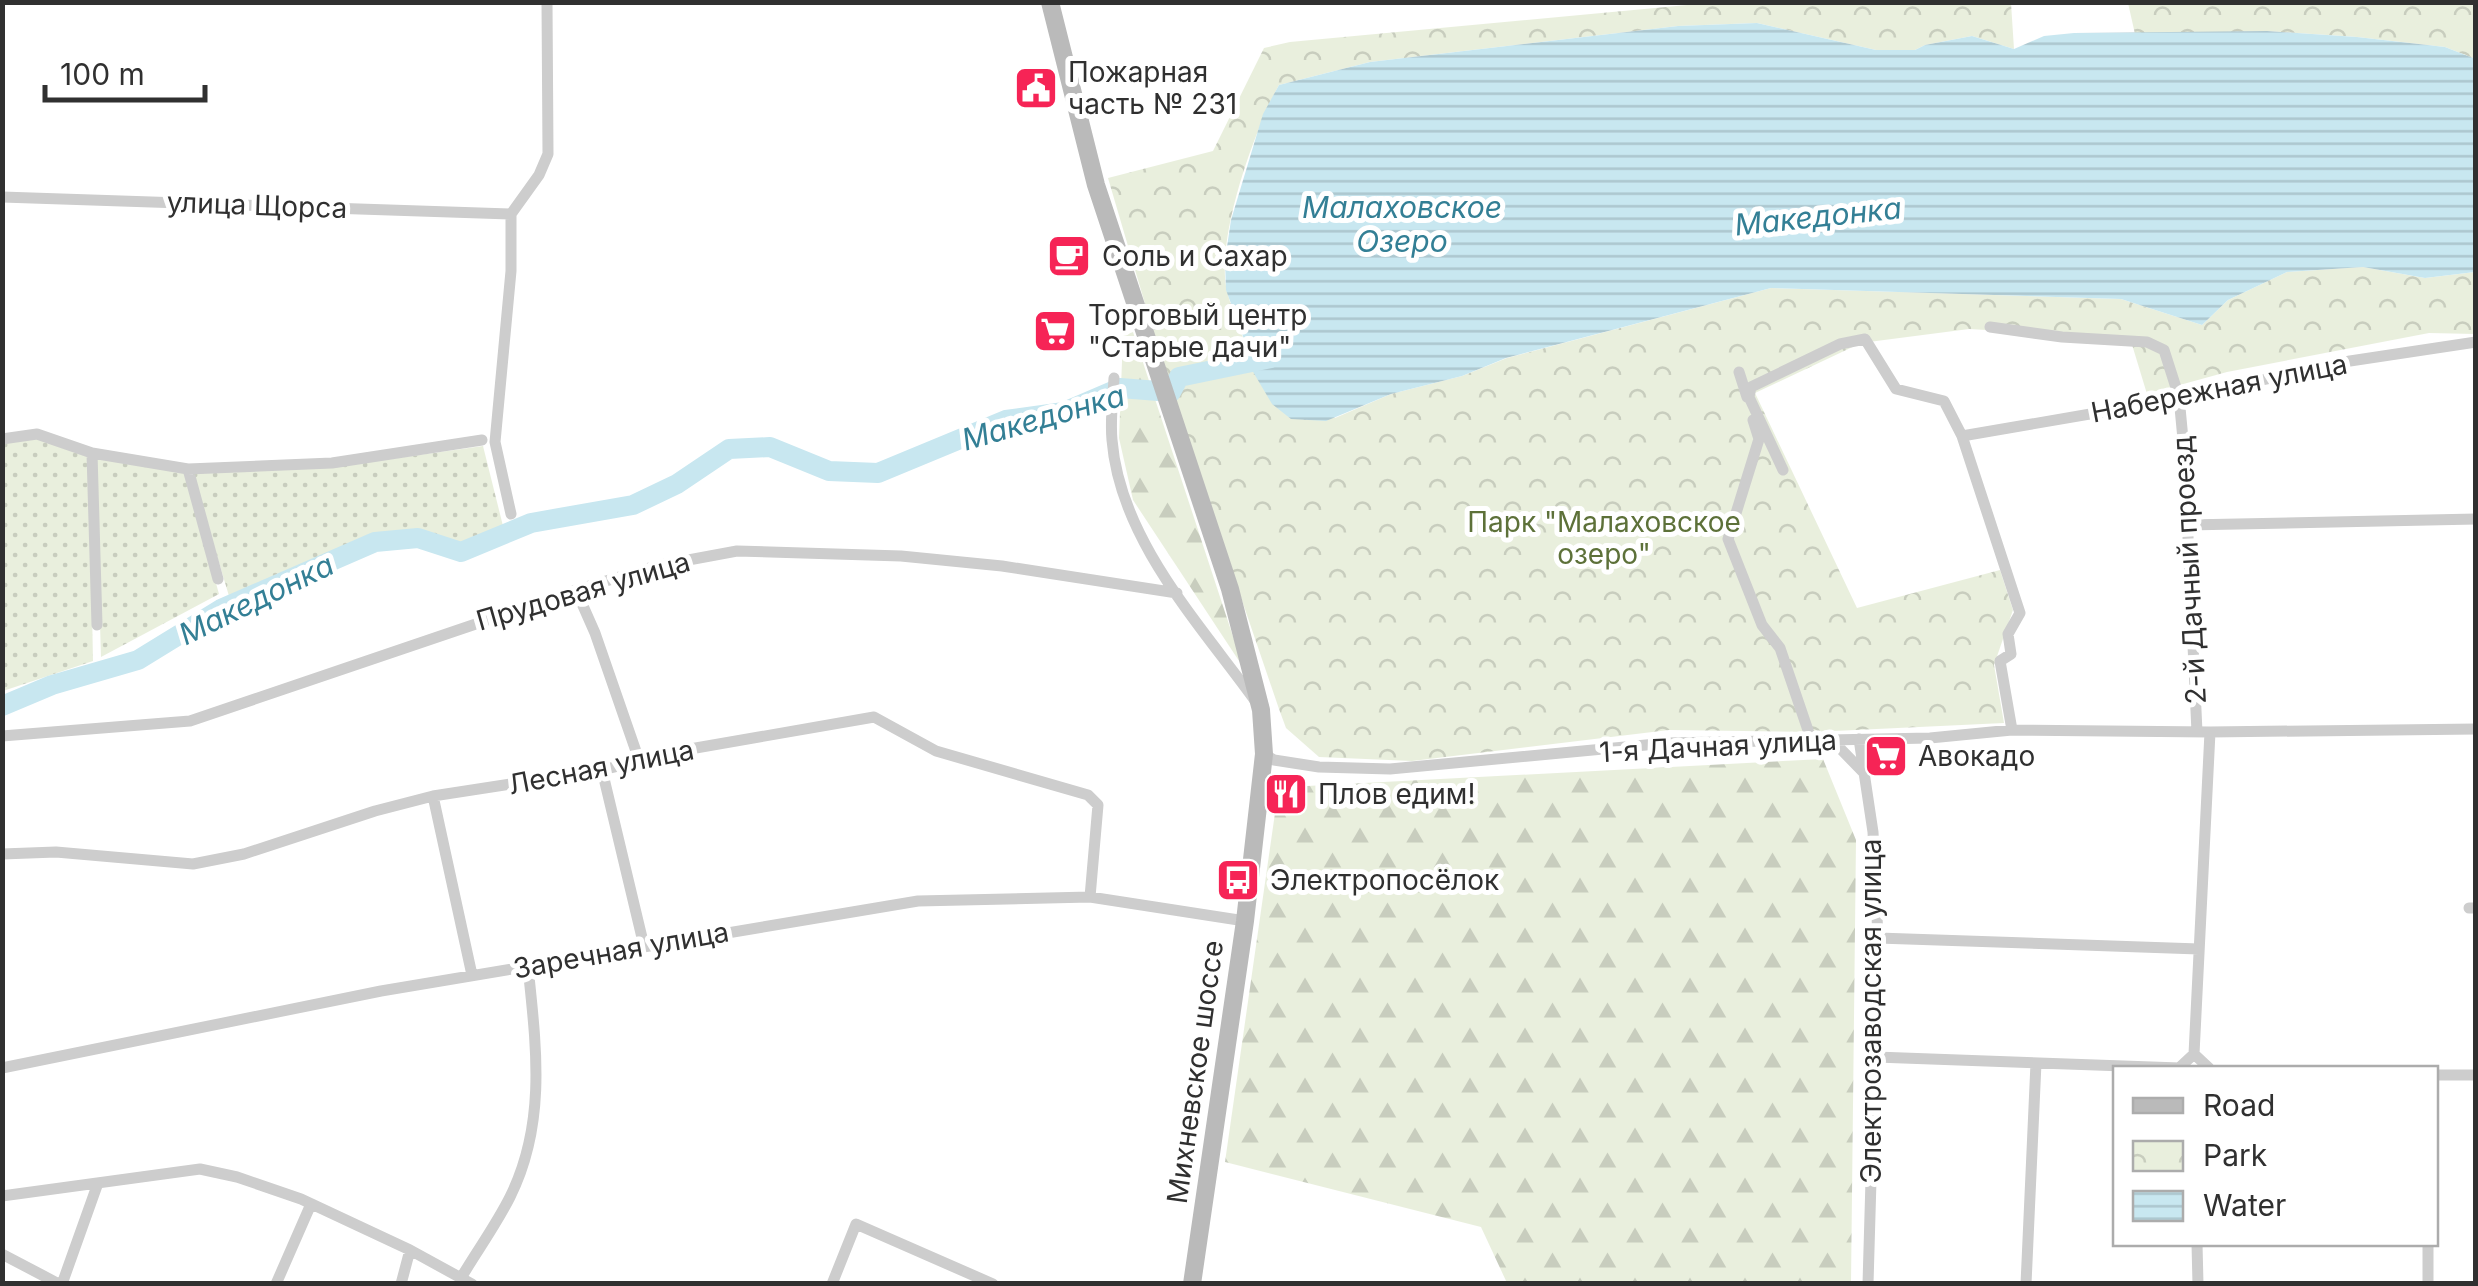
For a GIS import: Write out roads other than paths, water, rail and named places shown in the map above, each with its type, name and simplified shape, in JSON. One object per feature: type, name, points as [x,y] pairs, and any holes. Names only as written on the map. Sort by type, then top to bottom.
[{"type":"main road","name":"Михневское шоссе","points":[[1050,2],[1096,184],[1230,590],[1261,710],[1264,754],[1245,921],[1192,1284]]},
{"type":"street","points":[[511,514],[495,442],[511,271],[511,214],[540,175],[548,154],[546,2]]},
{"type":"street","name":"улица Щорса","points":[[2,197],[511,214]]},
{"type":"street","name":"2-й Дачный проезд","points":[[1990,327],[2062,337],[2147,342],[2164,350],[2178,397],[2203,732],[2194,1054]]},
{"type":"street","points":[[1783,470],[1749,397],[1751,387],[1840,344],[1865,340],[1896,390],[1944,401],[1962,436],[2020,613],[2008,634],[2011,654],[2000,661],[2012,730]]},
{"type":"street","name":"Набережная улица","points":[[1962,436],[2476,342]]},
{"type":"street","points":[[1739,372],[1759,439],[1728,539],[1762,625],[1780,648],[1812,742]]},
{"type":"street","points":[[1114,378],[1112,441],[1127,506],[1159,573],[1178,593],[1261,710]]},
{"type":"street","points":[[2,439],[38,434],[92,453],[188,469],[332,463],[482,440]]},
{"type":"street","points":[[92,453],[96,625]]},
{"type":"street","points":[[188,469],[218,579]]},
{"type":"street","points":[[2187,525],[2476,519]]},
{"type":"street","name":"Прудовая улица","points":[[2,736],[190,721],[576,590],[673,562],[736,551],[901,556],[1002,566],[1178,593]]},
{"type":"street","points":[[576,590],[639,760]]},
{"type":"street","name":"Лесная улица","points":[[2,854],[56,852],[193,864],[244,854],[433,796],[602,770],[874,717],[936,751],[1088,795],[1098,804],[1090,897]]},
{"type":"street","name":"1-я Дачная улица","points":[[1264,754],[1274,760],[1319,768],[1390,769],[1668,744],[1930,738],[2012,730],[2476,729]]},
{"type":"street","name":"Электрозаводская улица","points":[[1859,739],[1873,832],[1878,938],[1868,1284]]},
{"type":"street","points":[[1832,740],[1864,773]]},
{"type":"street","points":[[602,770],[644,946]]},
{"type":"street","points":[[433,796],[472,975]]},
{"type":"street","name":"Заречная улица","points":[[2,1068],[380,990],[918,901],[1090,897],[1245,921]]},
{"type":"street","points":[[1878,938],[2199,949]]},
{"type":"street","points":[[2,1196],[200,1169],[238,1177],[310,1204],[467,1281],[510,1196],[536,1105],[538,1070],[528,967]]},
{"type":"street","points":[[2182,1066],[2194,1054],[2208,1066]]},
{"type":"street","points":[[1876,1057],[2132,1066]]},
{"type":"street","points":[[2026,1284],[2036,1062]]},
{"type":"street","points":[[2438,1075],[2476,1076]]},
{"type":"street","points":[[2,1254],[60,1284],[98,1183]]},
{"type":"street","points":[[276,1284],[310,1204]]},
{"type":"street","points":[[832,1284],[856,1224],[992,1284]]},
{"type":"street","points":[[2197,1246],[2198,1284]]},
{"type":"street","points":[[2428,1246],[2428,1284]]},
{"type":"street","points":[[401,1284],[410,1250]]},
{"type":"water","name":"Малаховское Озеро","points":[[1757,23],[1876,50],[1915,50],[1972,36],[2014,49],[2044,36],[2074,33],[2267,31],[2445,47],[2473,58],[2475,63],[2475,272],[2425,278],[2363,267],[2287,272],[2228,300],[2202,325],[2121,299],[1771,288],[1506,358],[1462,376],[1391,394],[1326,421],[1291,419],[1272,404],[1249,365],[1248,350],[1226,290],[1225,260],[1231,220],[1263,114],[1279,85],[1370,62],[1678,26]]},
{"type":"waterway","name":"Македонка","points":[[2,706],[52,685],[138,660],[221,609],[375,542],[418,538],[461,552],[531,523],[633,505],[677,484],[729,449],[770,447],[829,471],[878,473],[1006,420],[1064,412],[1120,388],[1171,392],[1179,377],[1271,358]]},
{"type":"place","name":"Пожарная часть № 231","points":[[1036,88]]},
{"type":"place","name":"Соль и Сахар","points":[[1069,256]]},
{"type":"place","name":"Торговый центр \"Старые дачи\"","points":[[1055,331]]},
{"type":"place","name":"Авокадо","points":[[1886,756]]},
{"type":"place","name":"Плов едим!","points":[[1286,794]]},
{"type":"place","name":"Электропосёлок","points":[[1238,880]]},
{"type":"park label","name":"Парк \"Малаховское озеро\"","points":[[1604,538]]}]
